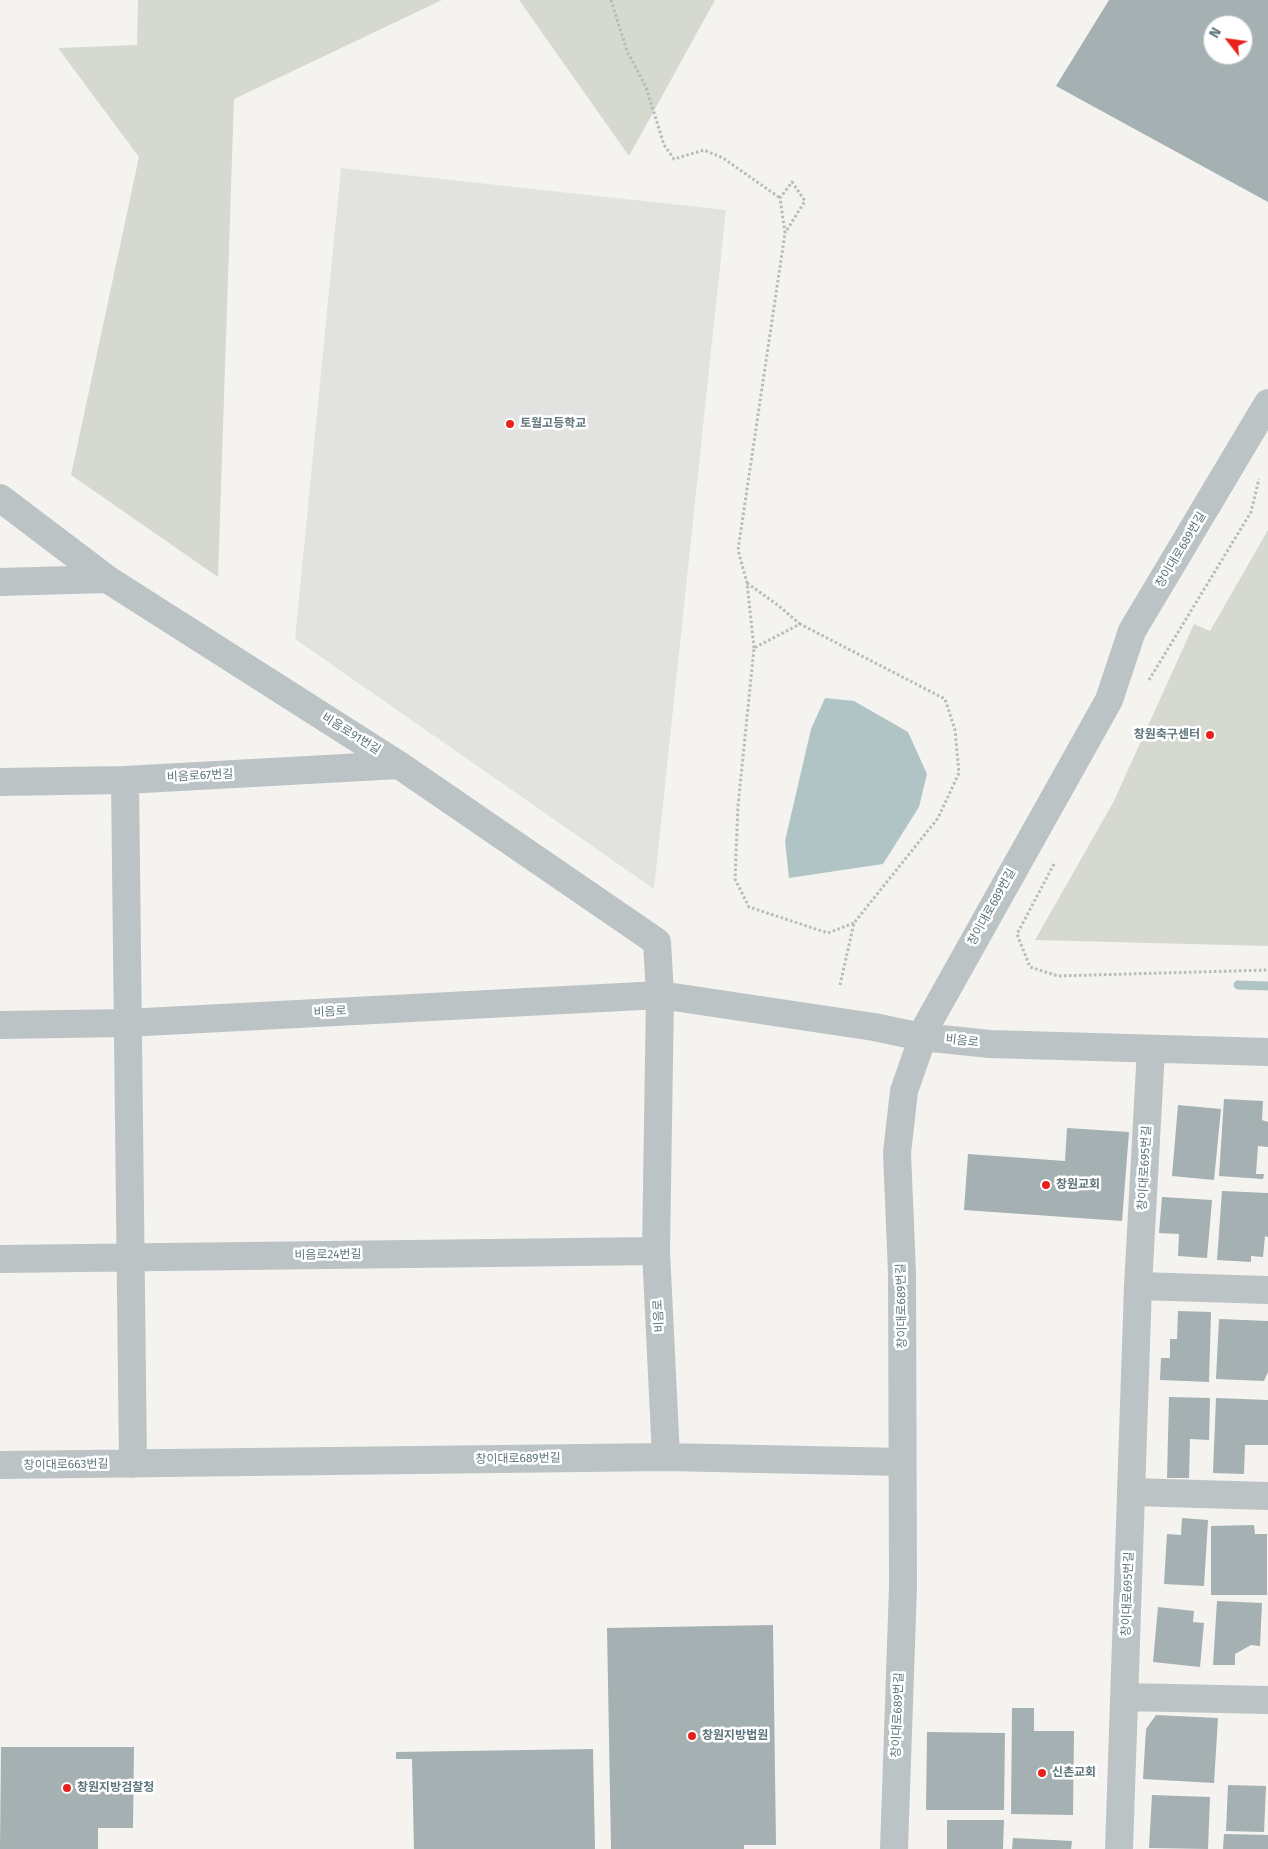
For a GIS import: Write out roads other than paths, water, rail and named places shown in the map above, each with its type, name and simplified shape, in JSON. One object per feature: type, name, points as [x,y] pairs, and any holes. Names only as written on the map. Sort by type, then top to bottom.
[{"type":"street","name":"창이대로689번길","points":[[894,1849],[903,1586],[902,1274],[897,1153],[904,1091],[926,1025],[1109,700],[1132,632],[1268,403]]},
{"type":"street","name":"비음로91번길","points":[[0,498],[107,579],[399,765],[657,942],[660,995]]},
{"type":"street","points":[[0,582],[107,579]]},
{"type":"street","name":"비음로67번길","points":[[0,782],[125,780],[399,765]]},
{"type":"street","points":[[125,780],[126,1023],[133,1464]]},
{"type":"street","name":"비음로","points":[[660,995],[656,1251],[666,1456]]},
{"type":"street","name":"비음로","points":[[0,1025],[126,1023],[660,995],[874,1027],[922,1038],[990,1044],[1268,1052]]},
{"type":"street","name":"창이대로695번길","points":[[1119,1849],[1138,1286],[1151,1049]]},
{"type":"street","name":"비음로24번길","points":[[0,1259],[656,1251]]},
{"type":"street","points":[[1138,1286],[1268,1290]]},
{"type":"street","name":"창이대로689번길","points":[[133,1464],[666,1456],[902,1462]]},
{"type":"street","name":"창이대로663번길","points":[[0,1466],[133,1464]]},
{"type":"street","points":[[1131,1492],[1268,1496]]},
{"type":"street","points":[[1124,1697],[1268,1700]]},
{"type":"waterway","points":[[1238,985],[1268,986]]},
{"type":"place","name":"토월고등학교","points":[[510,424]]},
{"type":"place","name":"창원축구센터","points":[[1210,735]]},
{"type":"place","name":"창원교회","points":[[1046,1185]]},
{"type":"place","name":"창원지방법원","points":[[692,1736]]},
{"type":"place","name":"신촌교회","points":[[1042,1773]]},
{"type":"place","name":"창원지방검찰청","points":[[67,1788]]}]
